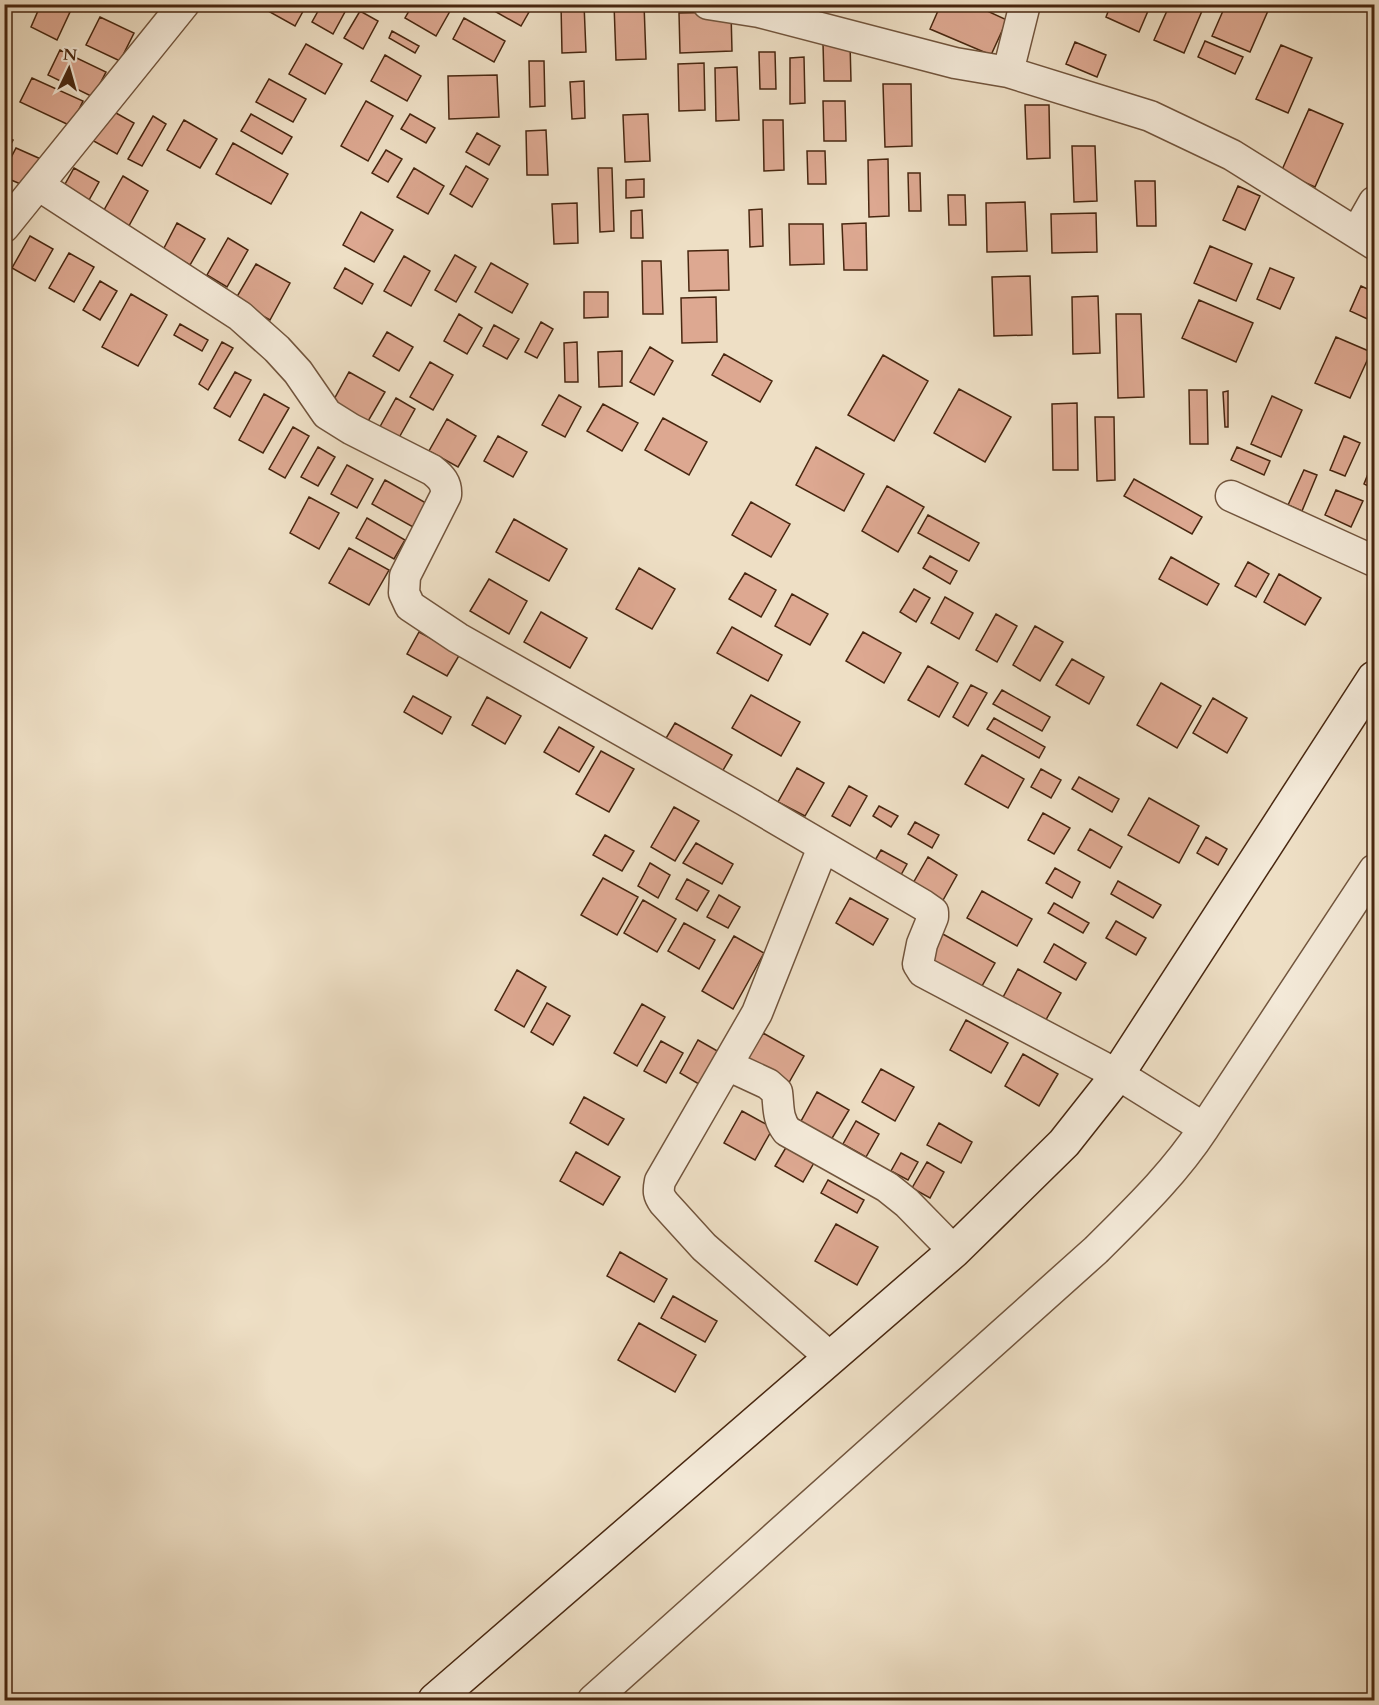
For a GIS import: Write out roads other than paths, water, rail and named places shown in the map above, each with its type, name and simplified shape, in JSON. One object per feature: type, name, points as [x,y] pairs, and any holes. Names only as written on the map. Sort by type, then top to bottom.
[{"type":"main road","points":[[435,1701],[574,1578],[954,1251],[1064,1143],[1119,1076],[1374,678]]},
{"type":"street","points":[[4,227],[184,4]]},
{"type":"street","points":[[708,4],[760,8],[955,63],[1008,72],[1150,116],[1232,155],[1366,238],[1374,202]]},
{"type":"street","points":[[1008,72],[1025,4]]},
{"type":"street","points":[[38,185],[240,316],[277,349],[298,372],[327,414],[441,476],[447,489],[446,495],[405,576],[404,592],[410,606],[458,638],[908,895],[933,912],[919,954],[918,964],[924,972],[1119,1076],[1197,1123]]},
{"type":"street","points":[[1232,496],[1374,561]]},
{"type":"street","points":[[824,847],[757,1013],[660,1181],[658,1190],[659,1196],[704,1247],[831,1358]]},
{"type":"street","points":[[593,1701],[1096,1250],[1170,1172],[1190,1149],[1197,1123],[1374,870]]},
{"type":"street","points":[[727,1065],[768,1084],[777,1092],[778,1114],[787,1131],[887,1187],[954,1251]]}]
